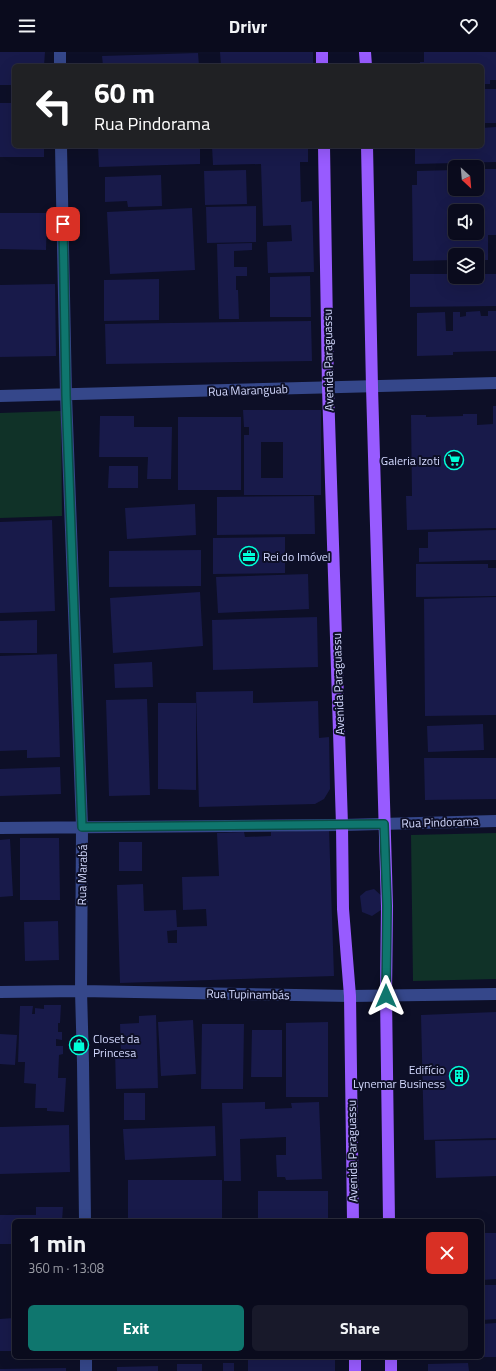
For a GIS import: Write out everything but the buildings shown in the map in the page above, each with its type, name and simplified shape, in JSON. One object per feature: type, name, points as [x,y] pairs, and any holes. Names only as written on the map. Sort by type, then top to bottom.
[{"type":"main road","points":[[322,52],[322,64]]},
{"type":"main road","points":[[366,52],[366,64]]},
{"type":"main road","name":"Avenida Paraguassu","points":[[324,148],[328,388],[342,825],[343,909],[350,996],[353,1219]]},
{"type":"main road","points":[[367,148],[372,387],[387,906],[386,996],[389,1219]]},
{"type":"main road","points":[[354,1359],[355,1371]]},
{"type":"main road","points":[[391,1359],[391,1371]]},
{"type":"street","points":[[60,52],[60,64]]},
{"type":"street","name":"Rua Marabá","points":[[62,148],[66,395],[82,827],[81,991],[85,1219]]},
{"type":"street","name":"Rua Maranguab","points":[[0,396],[496,383]]},
{"type":"street","name":"Rua Pindorama","points":[[0,828],[342,825],[496,821]]},
{"type":"street","name":"Rua Tupinambás","points":[[0,992],[81,991],[350,996],[496,994]]},
{"type":"street","points":[[86,1359],[86,1371]]},
{"type":"green space","points":[[61,411],[62,516],[0,518],[0,413]]},
{"type":"green space","points":[[496,833],[496,979],[413,981],[411,835]]},
{"type":"place","name":"Galeria Izoti","points":[[454,460]]},
{"type":"place","name":"Rei do Imóvel","points":[[249,556]]},
{"type":"place","name":"Closet da Princesa","points":[[79,1045]]},
{"type":"place","name":"Edifício Lynemar Business","points":[[459,1076]]},
{"type":"route","points":[[63,224],[66,395],[82,827],[384,824],[387,906],[386,996]]}]
